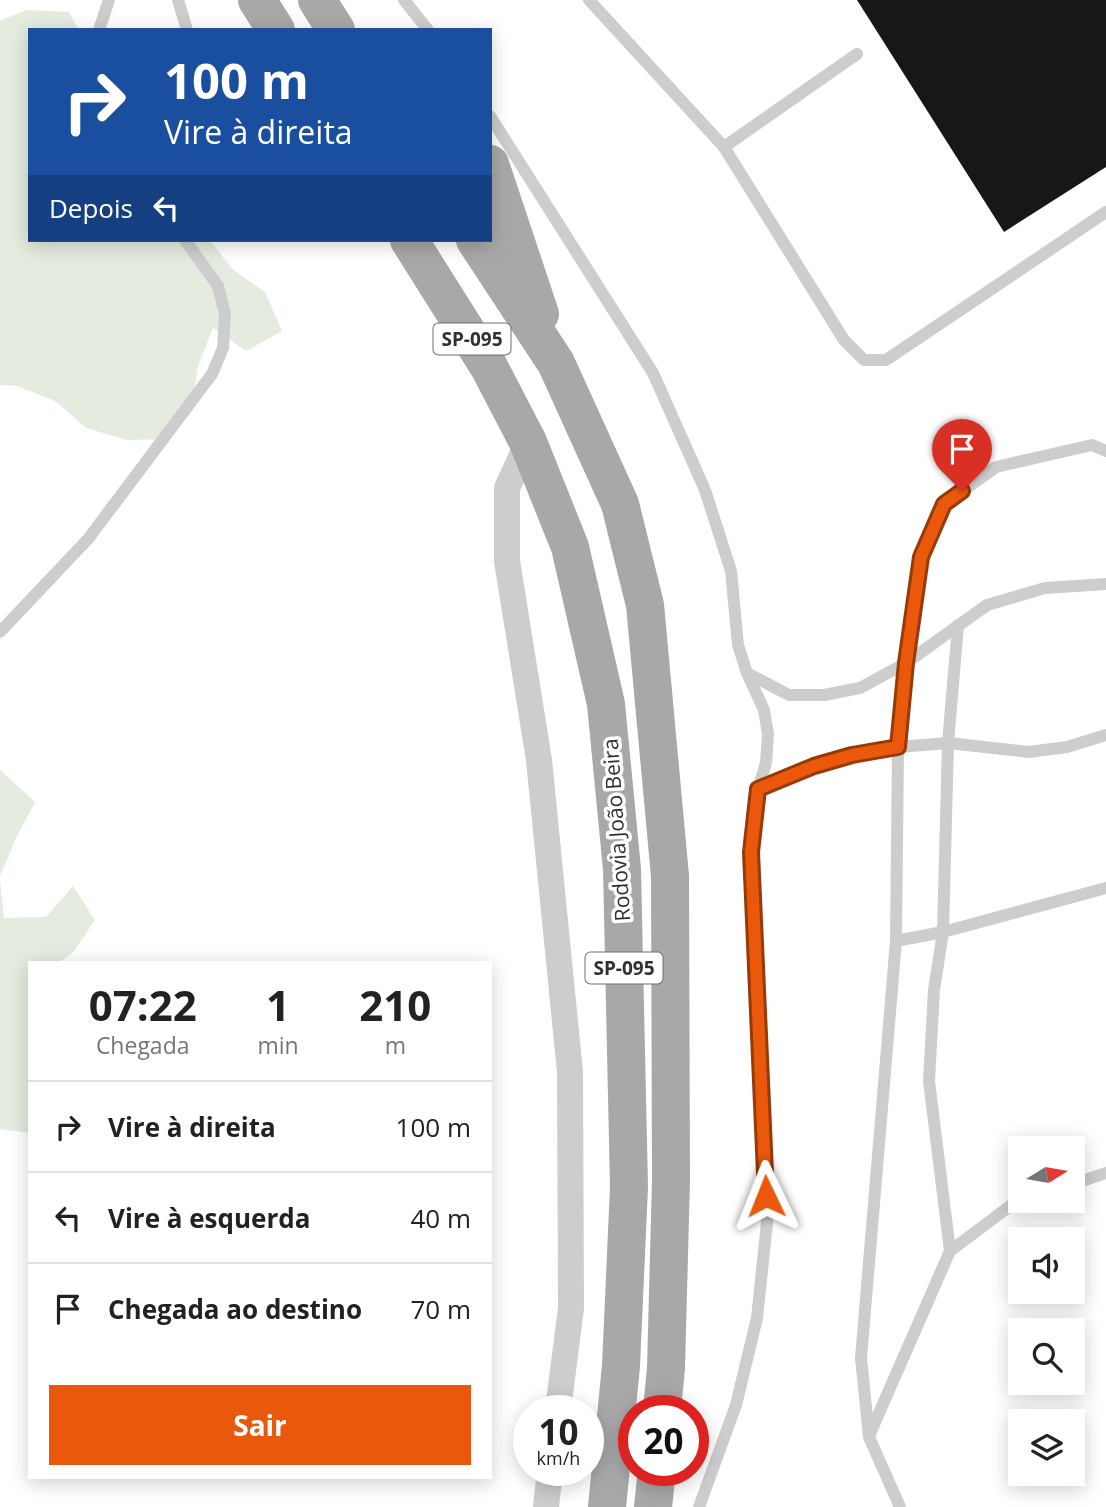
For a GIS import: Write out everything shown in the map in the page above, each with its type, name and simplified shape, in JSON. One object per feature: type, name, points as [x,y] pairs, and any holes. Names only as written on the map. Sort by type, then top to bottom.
[{"type":"main road","points":[[257,0],[275,28]]},
{"type":"main road","points":[[317,0],[335,28]]},
{"type":"main road","points":[[492,170],[556,363]]},
{"type":"main road","name":"Rodovia João Beira","points":[[410,242],[489,367],[528,442],[570,547],[606,704],[622,869],[629,1187],[621,1366],[607,1507]]},
{"type":"main road","name":"SP-095","points":[[476,242],[556,363],[620,504],[645,605],[670,876],[671,1180],[663,1395]]},
{"type":"main road","points":[[653,1507],[655,1486]]},
{"type":"street","points":[[528,442],[507,488],[507,561],[539,760],[569,1072],[571,1308],[560,1395]]},
{"type":"street","points":[[546,1507],[548,1486]]},
{"type":"lane","points":[[100,28],[109,0]]},
{"type":"lane","points":[[177,0],[186,28]]},
{"type":"lane","points":[[404,0],[426,28]]},
{"type":"lane","points":[[589,0],[724,147],[844,340],[864,360],[886,360],[1106,212]]},
{"type":"lane","points":[[724,147],[858,54]]},
{"type":"lane","points":[[492,119],[653,373],[705,490],[731,571],[738,645],[764,710],[768,734],[766,763],[758,789],[751,852],[767,1223],[757,1318],[736,1405],[699,1507]]},
{"type":"lane","points":[[0,632],[88,539],[212,374],[223,348],[225,314],[218,285],[186,242]]},
{"type":"lane","points":[[900,1507],[869,1437],[861,1358],[896,941],[898,747],[906,663],[921,557],[944,504],[996,467],[1092,445],[1106,451]]},
{"type":"lane","points":[[747,673],[789,695],[824,695],[860,688],[906,663],[987,606],[1045,588],[1106,584]]},
{"type":"lane","points":[[950,1251],[929,1081],[934,990],[943,932],[948,743],[958,625]]},
{"type":"lane","points":[[758,789],[814,766],[852,755],[898,747],[948,743],[1029,752],[1067,747],[1106,735]]},
{"type":"lane","points":[[896,941],[943,932],[1106,888]]},
{"type":"lane","points":[[1085,1180],[1106,1173]]},
{"type":"lane","points":[[869,1437],[950,1251],[1008,1208]]},
{"type":"shaded area","points":[[26,10],[69,12],[78,28],[28,28],[28,242],[212,242],[232,269],[265,292],[282,331],[246,351],[213,328],[198,366],[192,406],[169,439],[127,440],[86,428],[55,401],[17,386],[0,385],[0,21]]},
{"type":"shaded area","points":[[0,770],[35,802],[0,876]]},
{"type":"shaded area","points":[[0,880],[4,918],[46,917],[73,886],[95,920],[72,954],[61,961],[28,961],[28,1133],[0,1129]]},
{"type":"building","points":[[857,0],[1106,0],[1106,167],[1004,232]]},
{"type":"route","points":[[766,1196],[751,852],[758,789],[814,766],[852,755],[898,747],[906,663],[921,557],[944,504],[962,491]]}]
